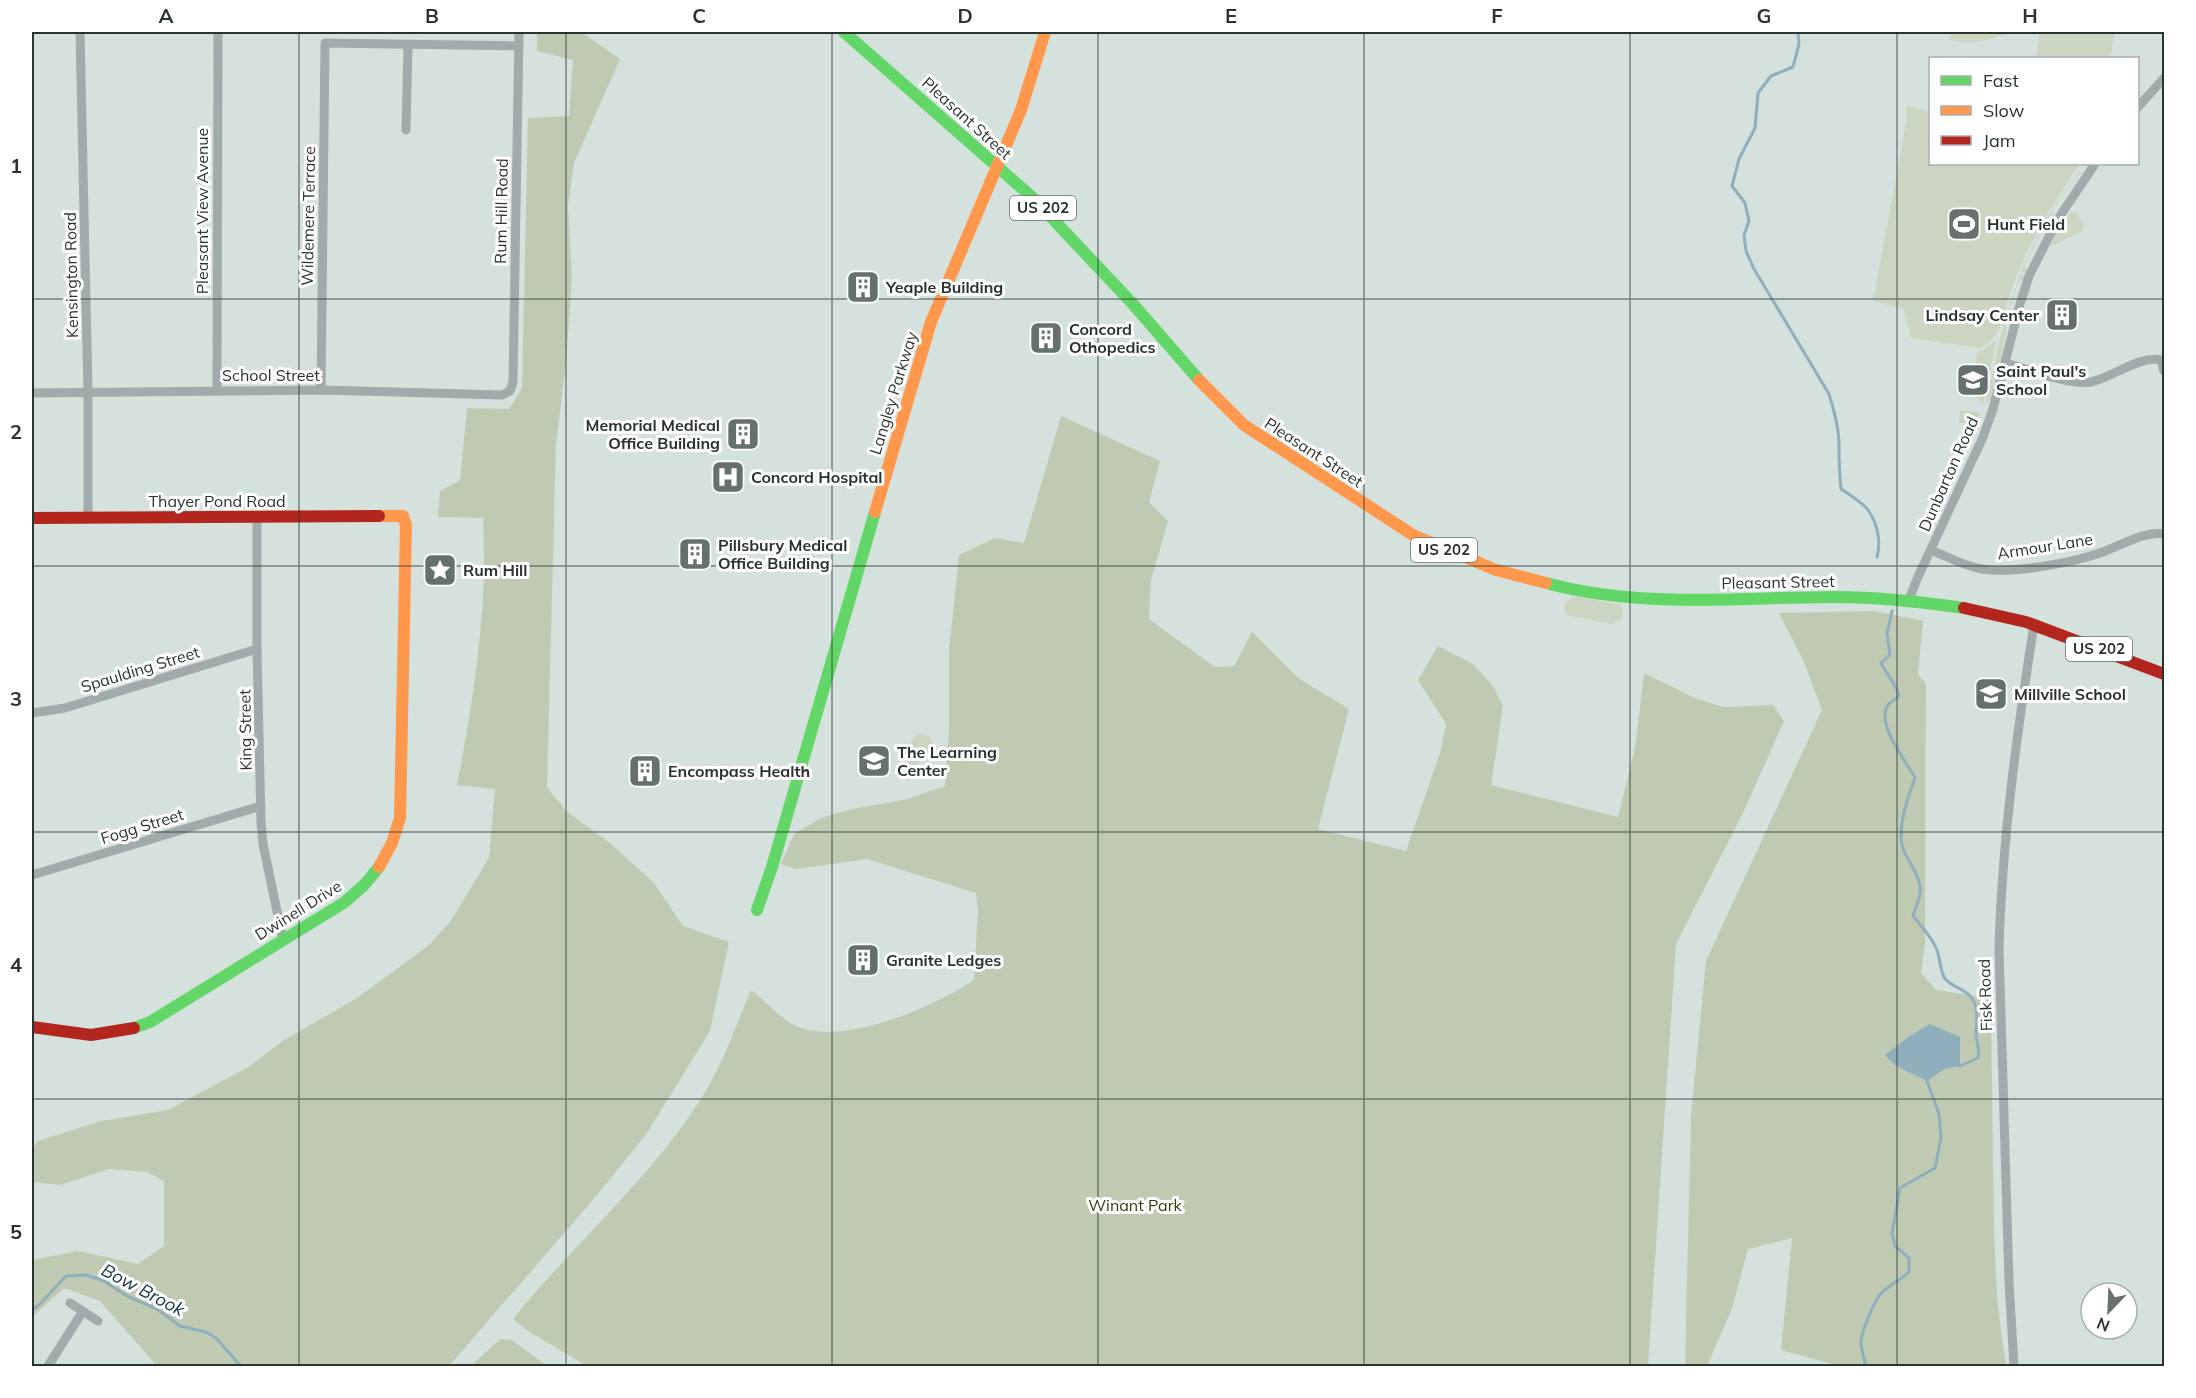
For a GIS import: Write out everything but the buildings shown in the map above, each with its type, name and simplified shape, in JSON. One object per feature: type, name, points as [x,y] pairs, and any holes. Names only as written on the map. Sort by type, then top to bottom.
[{"type":"street","name":"Kensington Road","points":[[80,32],[88,392],[88,518]]},
{"type":"street","name":"Pleasant View Avenue","points":[[217,390],[218,32]]},
{"type":"street","name":"Rum Hill Road","points":[[510,391],[513,382],[519,32]]},
{"type":"street","name":"Pleasant Street","points":[[844,32],[1032,197],[1131,303],[1200,382],[1244,425],[1413,535],[1477,563],[1515,576],[1575,590],[1621,597],[1660,600],[1839,597],[1909,600]]},
{"type":"street","name":"Langley Parkway","points":[[757,910],[772,867],[931,322],[1021,110],[1044,32]]},
{"type":"street","name":"Wildemere Terrace","points":[[321,390],[326,44],[408,45]]},
{"type":"street","points":[[406,130],[408,45],[519,46]]},
{"type":"street","points":[[2139,106],[2164,78]]},
{"type":"street","name":"Dunbarton Road","points":[[1909,600],[1983,437],[2029,277],[2058,219],[2094,165]]},
{"type":"street","points":[[2006,363],[2077,383],[2091,382],[2153,358],[2161,360],[2164,370]]},
{"type":"street","name":"School Street","points":[[32,393],[321,390],[502,395],[510,391]]},
{"type":"street","name":"Thayer Pond Road","points":[[32,518],[403,516]]},
{"type":"street","name":"Dwinell Drive","points":[[32,1027],[69,1035],[90,1036],[111,1035],[150,1022],[345,902],[375,874],[395,838],[400,818],[406,525],[403,516]]},
{"type":"street","name":"King Street","points":[[257,517],[257,649],[263,844],[283,940]]},
{"type":"street","points":[[2152,533],[2164,525]]},
{"type":"street","name":"Armour Lane","points":[[1931,550],[1974,567],[1996,570],[2011,569],[2089,556],[2152,533],[2164,534]]},
{"type":"street","name":"US 202","points":[[1909,600],[1985,612],[2034,625],[2164,674]]},
{"type":"street","name":"Fisk Road","points":[[2014,1366],[1999,949],[2000,906],[2013,777],[2034,625]]},
{"type":"street","name":"Spaulding Street","points":[[32,713],[65,708],[257,649]]},
{"type":"street","name":"Fogg Street","points":[[32,875],[261,806]]},
{"type":"street","points":[[70,1303],[98,1322]]},
{"type":"street","points":[[48,1366],[83,1311]]},
{"type":"green space","points":[[537,32],[581,32],[620,59],[574,163],[568,206],[572,277],[566,363],[556,443],[547,787],[566,811],[610,843],[654,883],[683,926],[729,942],[710,1031],[647,1133],[598,1194],[449,1366],[157,1366],[100,1301],[64,1288],[32,1317],[32,1260],[78,1251],[138,1264],[164,1246],[164,1181],[147,1172],[109,1169],[60,1185],[32,1182],[32,1148],[38,1141],[101,1121],[168,1110],[250,1066],[281,1042],[357,998],[428,946],[450,922],[489,858],[495,789],[457,785],[478,652],[483,585],[483,518],[438,517],[440,491],[460,480],[467,408],[509,409],[522,388],[528,118],[569,116],[573,60],[537,51]]},
{"type":"green space","points":[[1951,32],[2009,32],[1987,40],[1965,42],[1950,40]]},
{"type":"green space","points":[[2040,32],[2115,32],[2110,57],[2036,57]]},
{"type":"green space","name":"Hunt Field","points":[[1907,105],[1929,113],[1929,165],[2079,165],[2029,248],[1996,334],[1980,348],[1911,338],[1904,309],[1873,301],[1906,124]]},
{"type":"green space","points":[[2079,171],[2083,173],[2077,175],[2052,212],[2053,218],[2050,223],[2045,224],[2025,265],[2027,270],[2025,273],[2021,271],[2048,216]]},
{"type":"green space","points":[[2071,212],[2077,213],[2084,226],[2083,230],[2050,247],[2055,235]]},
{"type":"green space","points":[[2020,274],[2024,276],[2023,280],[2018,282],[2005,325],[2007,329],[1992,398],[1986,403],[2003,326]]},
{"type":"green space","points":[[1996,341],[1983,403],[1972,390],[1973,363],[1975,363],[1978,351]]},
{"type":"green space","points":[[1960,410],[1980,412],[1975,427],[1966,427],[1965,423],[1959,423]]},
{"type":"green space","name":"Winant Park","points":[[1061,416],[1160,461],[1149,502],[1168,521],[1151,580],[1149,619],[1215,667],[1234,666],[1252,632],[1298,678],[1349,709],[1318,829],[1406,851],[1440,753],[1446,724],[1418,680],[1438,646],[1473,664],[1493,686],[1503,706],[1491,785],[1618,817],[1635,748],[1644,673],[1695,698],[1723,707],[1773,705],[1784,721],[1743,813],[1676,944],[1648,1366],[587,1366],[528,1331],[513,1319],[635,1184],[681,1127],[702,1097],[716,1071],[751,990],[794,1025],[814,1031],[836,1031],[861,1028],[912,1012],[936,1002],[974,980],[978,910],[976,893],[867,859],[796,869],[781,864],[794,834],[823,817],[857,808],[904,800],[945,786],[949,730],[949,651],[959,555],[995,538],[1024,543]]},
{"type":"green space","points":[[1575,597],[1619,604],[1623,609],[1622,618],[1612,624],[1567,615],[1564,609],[1565,604]]},
{"type":"green space","points":[[1874,611],[1923,621],[1918,674],[1926,684],[1925,944],[1921,973],[1936,990],[1990,998],[1995,1257],[2006,1366],[1839,1366],[1781,1350],[1792,1238],[1748,1249],[1732,1309],[1707,1366],[1685,1366],[1691,1116],[1706,961],[1822,710],[1804,662],[1779,613]],"holes":[[[1885,1055],[1945,1069],[1927,1081]]]},
{"type":"green space","points":[[917,733],[930,737],[933,743],[913,771],[902,756]]},
{"type":"green space","points":[[500,1339],[512,1340],[547,1366],[471,1366]]},
{"type":"water","points":[[1930,1024],[1960,1037],[1960,1066],[1945,1069],[1927,1081],[1896,1066],[1885,1055]]},
{"type":"waterway","points":[[1798,32],[1799,44],[1793,67],[1771,76],[1758,93],[1755,128],[1739,159],[1732,186],[1745,203],[1749,221],[1744,235],[1746,251],[1754,269],[1829,394],[1838,435],[1841,489],[1863,504],[1871,515],[1878,533],[1877,557]]},
{"type":"waterway","points":[[1892,611],[1887,634],[1890,655],[1881,663],[1899,696],[1888,705],[1885,713],[1886,722],[1894,743],[1915,778],[1907,800],[1901,830],[1902,845],[1920,886],[1913,916],[1935,945],[1944,977],[1949,983],[1967,993],[1975,1005],[1978,1058],[1960,1066]]},
{"type":"waterway","points":[[1866,1366],[1861,1339],[1871,1312],[1882,1292],[1909,1272],[1909,1258],[1895,1246],[1892,1233],[1900,1188],[1935,1168],[1941,1138],[1939,1114],[1927,1081]]},
{"type":"waterway","name":"Bow Brook","points":[[32,1310],[66,1276],[86,1275],[104,1281],[127,1296],[157,1309],[180,1326],[206,1332],[216,1338],[241,1366]]},
{"type":"traffic: fast","points":[[844,32],[1032,197],[1132,303],[1199,380]]},
{"type":"traffic: fast","points":[[757,910],[772,867],[875,512]]},
{"type":"traffic: fast","points":[[1546,583],[1582,591],[1654,599],[1853,597],[1964,608]]},
{"type":"traffic: fast","points":[[134,1028],[150,1022],[345,902],[365,884],[379,867]]},
{"type":"traffic: slow","points":[[875,512],[931,322],[1021,110],[1045,32]]},
{"type":"traffic: slow","points":[[1199,380],[1244,425],[1413,535],[1496,570],[1546,583]]},
{"type":"traffic: slow","points":[[379,516],[403,516],[406,525],[400,818],[392,843],[379,867]]},
{"type":"traffic: jam","points":[[32,518],[379,516]]},
{"type":"traffic: jam","points":[[1964,608],[2026,622],[2164,674]]},
{"type":"traffic: jam","points":[[32,1027],[91,1035],[134,1028]]},
{"type":"place","name":"Hunt Field","points":[[1964,224]]},
{"type":"place","name":"Yeaple Building","points":[[863,287]]},
{"type":"place","name":"Lindsay Center","points":[[2062,315]]},
{"type":"place","name":"Concord Othopedics","points":[[1046,338]]},
{"type":"place","name":"Saint Paul's School","points":[[1973,380]]},
{"type":"place","name":"Memorial Medical Office Building","points":[[743,434]]},
{"type":"place","name":"Concord Hospital","points":[[728,477]]},
{"type":"place","name":"Pillsbury Medical Office Building","points":[[695,554]]},
{"type":"place","name":"Rum Hill","points":[[440,570]]},
{"type":"place","name":"Millville School","points":[[1991,694]]},
{"type":"place","name":"The Learning Center","points":[[874,761]]},
{"type":"place","name":"Encompass Health","points":[[645,771]]},
{"type":"place","name":"Granite Ledges","points":[[863,960]]}]
